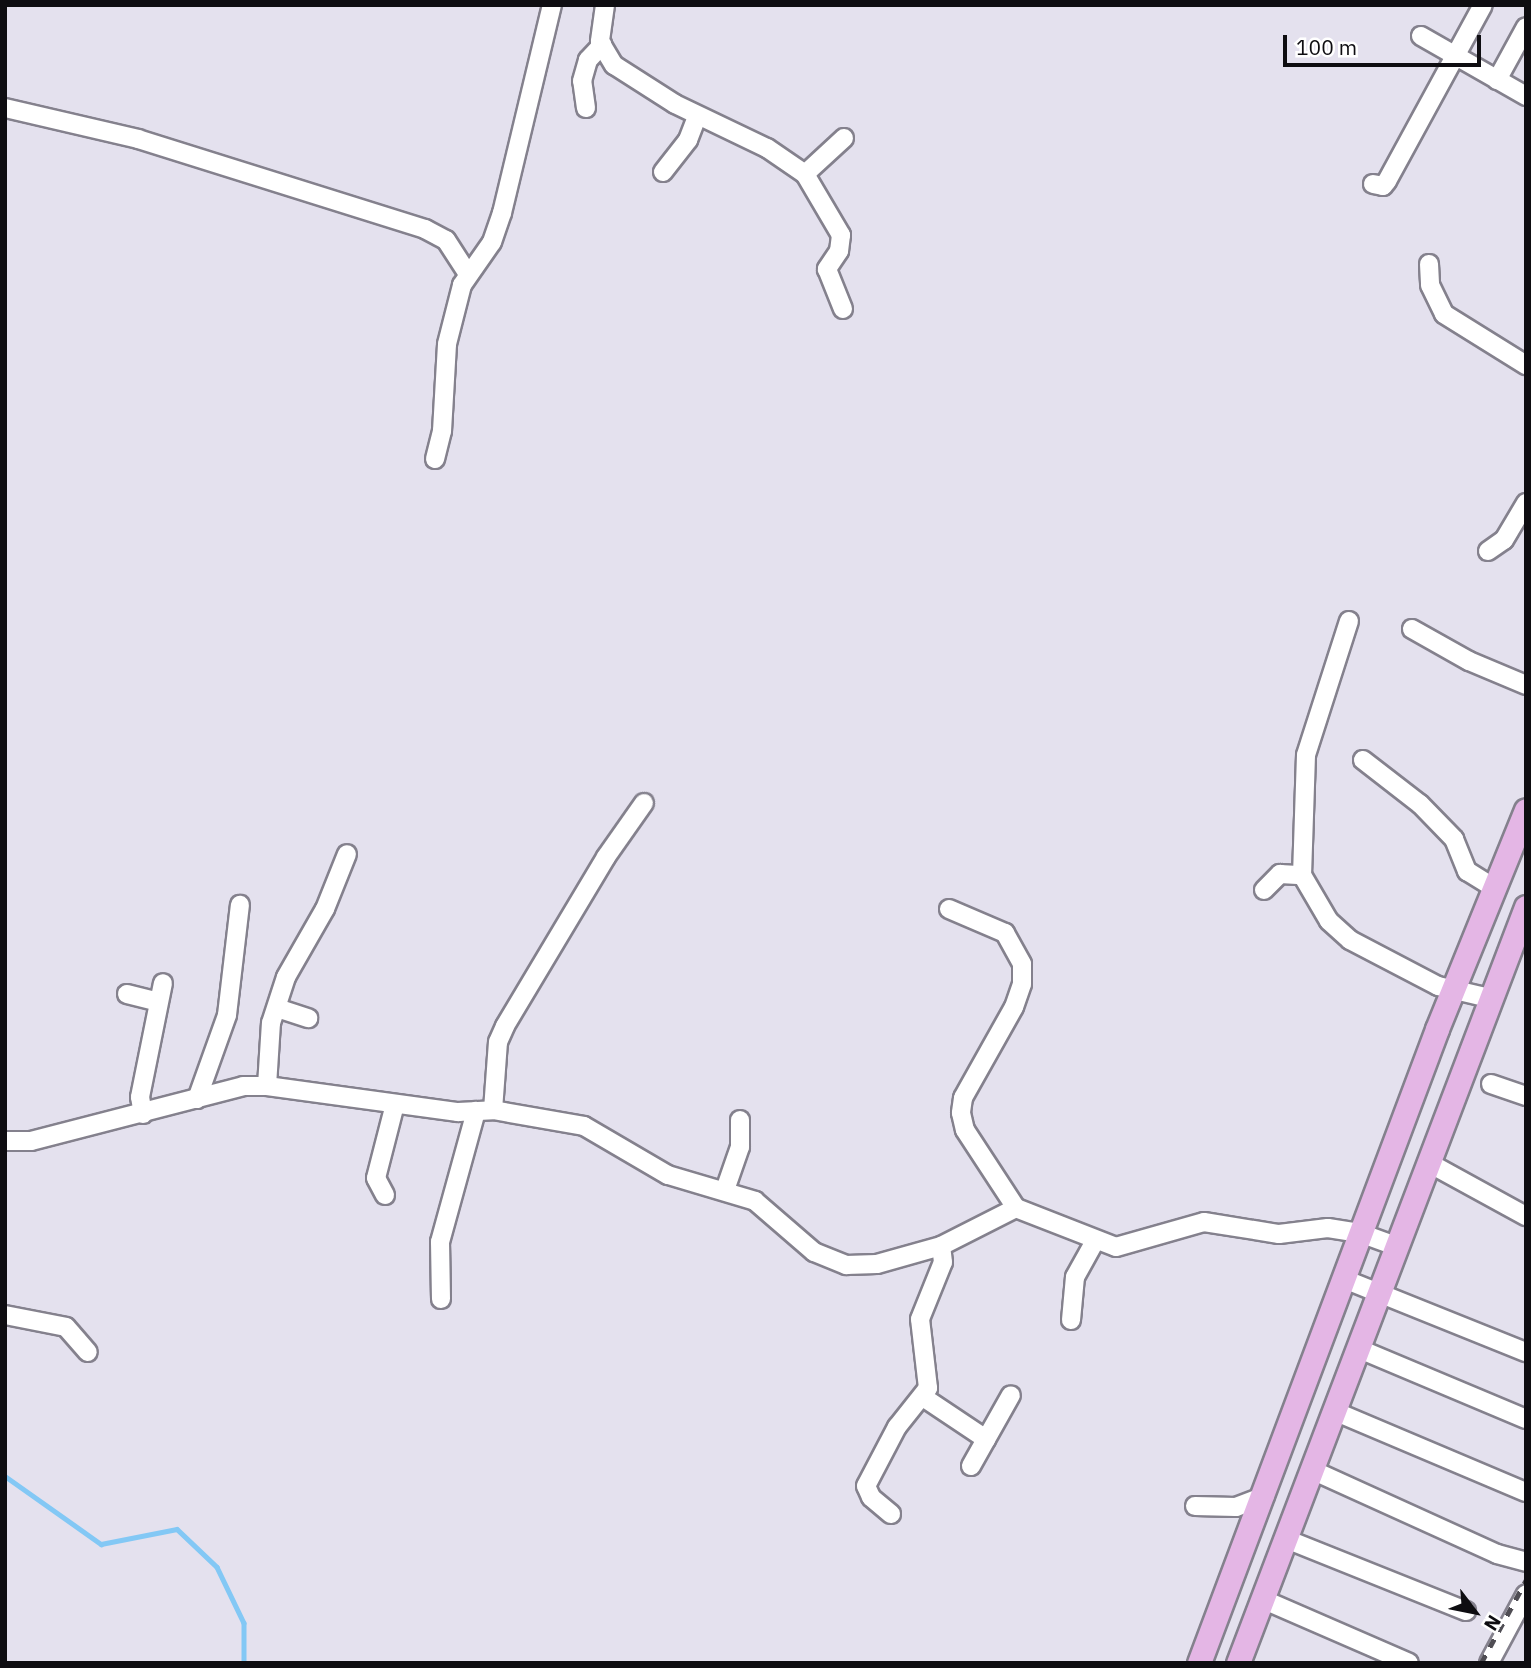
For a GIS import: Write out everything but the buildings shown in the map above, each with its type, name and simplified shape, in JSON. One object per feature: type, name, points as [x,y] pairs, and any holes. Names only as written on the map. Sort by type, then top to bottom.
[{"type":"main road","points":[[1199,1663],[1265,1496],[1360,1233],[1453,989],[1526,810]]},
{"type":"main road","points":[[1238,1663],[1429,1163],[1489,998],[1526,907]]},
{"type":"street","points":[[435,459],[442,431],[447,344],[468,274],[492,242],[502,213],[552,5]]},
{"type":"street","points":[[605,5],[602,46],[614,65],[697,117],[767,148],[805,174],[842,235],[839,251],[827,269],[843,309]]},
{"type":"street","points":[[1373,184],[1383,186],[1387,181],[1483,5]]},
{"type":"street","points":[[1497,80],[1526,27]]},
{"type":"street","points":[[1421,36],[1526,96]]},
{"type":"street","points":[[586,108],[582,81],[588,60],[602,46]]},
{"type":"street","points":[[5,108],[138,139],[425,229],[446,240],[468,274]]},
{"type":"street","points":[[663,172],[688,140],[697,117]]},
{"type":"street","points":[[805,174],[844,138]]},
{"type":"street","points":[[1429,264],[1430,285],[1444,314],[1526,365]]},
{"type":"street","points":[[1489,551],[1504,540],[1526,503]]},
{"type":"street","points":[[1349,621],[1306,755],[1302,875],[1329,921],[1344,935],[1430,983],[1489,998]]},
{"type":"street","points":[[1412,629],[1469,661],[1526,685]]},
{"type":"street","points":[[1363,760],[1420,804],[1454,839],[1467,871],[1494,888]]},
{"type":"street","points":[[441,1299],[440,1242],[485,1111],[501,1034],[606,857],[644,803]]},
{"type":"street","points":[[267,1086],[267,1051],[291,965],[325,909],[346,855]]},
{"type":"street","points":[[1264,890],[1280,874],[1302,875]]},
{"type":"street","points":[[197,1099],[228,1016],[240,905]]},
{"type":"street","points":[[949,909],[1005,933],[1022,964],[1023,984],[1014,1007],[963,1097],[961,1113],[965,1130],[1016,1208]]},
{"type":"street","points":[[143,1114],[140,1097],[163,983]]},
{"type":"street","points":[[127,993],[158,1002]]},
{"type":"street","points":[[277,1008],[308,1018]]},
{"type":"street","points":[[1491,1084],[1526,1096]]},
{"type":"street","points":[[5,1141],[31,1141],[243,1086],[267,1086],[395,1104],[485,1111],[584,1126],[668,1175],[755,1201],[814,1252],[846,1265],[877,1264],[942,1246],[1016,1208],[1034,1212],[1095,1241],[1116,1247],[1204,1222],[1279,1234],[1328,1228],[1360,1233],[1396,1246]]},
{"type":"street","points":[[385,1195],[376,1178],[395,1104]]},
{"type":"street","points":[[724,1190],[740,1147],[740,1120]]},
{"type":"street","points":[[1429,1163],[1526,1216]]},
{"type":"street","points":[[1071,1320],[1075,1277],[1095,1241]]},
{"type":"street","points":[[891,1514],[871,1497],[866,1486],[897,1427],[923,1397],[928,1378],[920,1319],[943,1262],[942,1246]]},
{"type":"street","points":[[1344,1279],[1526,1352]]},
{"type":"street","points":[[5,1315],[66,1327],[88,1352]]},
{"type":"street","points":[[1357,1348],[1526,1419]]},
{"type":"street","points":[[971,1466],[1011,1395]]},
{"type":"street","points":[[923,1397],[986,1439]]},
{"type":"street","points":[[1334,1411],[1526,1492]]},
{"type":"street","points":[[1312,1469],[1497,1554],[1526,1562]]},
{"type":"street","points":[[1195,1506],[1236,1507],[1265,1496]]},
{"type":"street","points":[[1286,1539],[1466,1611]]},
{"type":"street","points":[[1489,1663],[1526,1594]]},
{"type":"street","points":[[1262,1599],[1409,1663]]},
{"type":"waterway","points":[[5,1476],[101,1544],[177,1529],[217,1567],[244,1623],[244,1663]]},
{"type":"railway","points":[[1481,1663],[1526,1580]]}]
